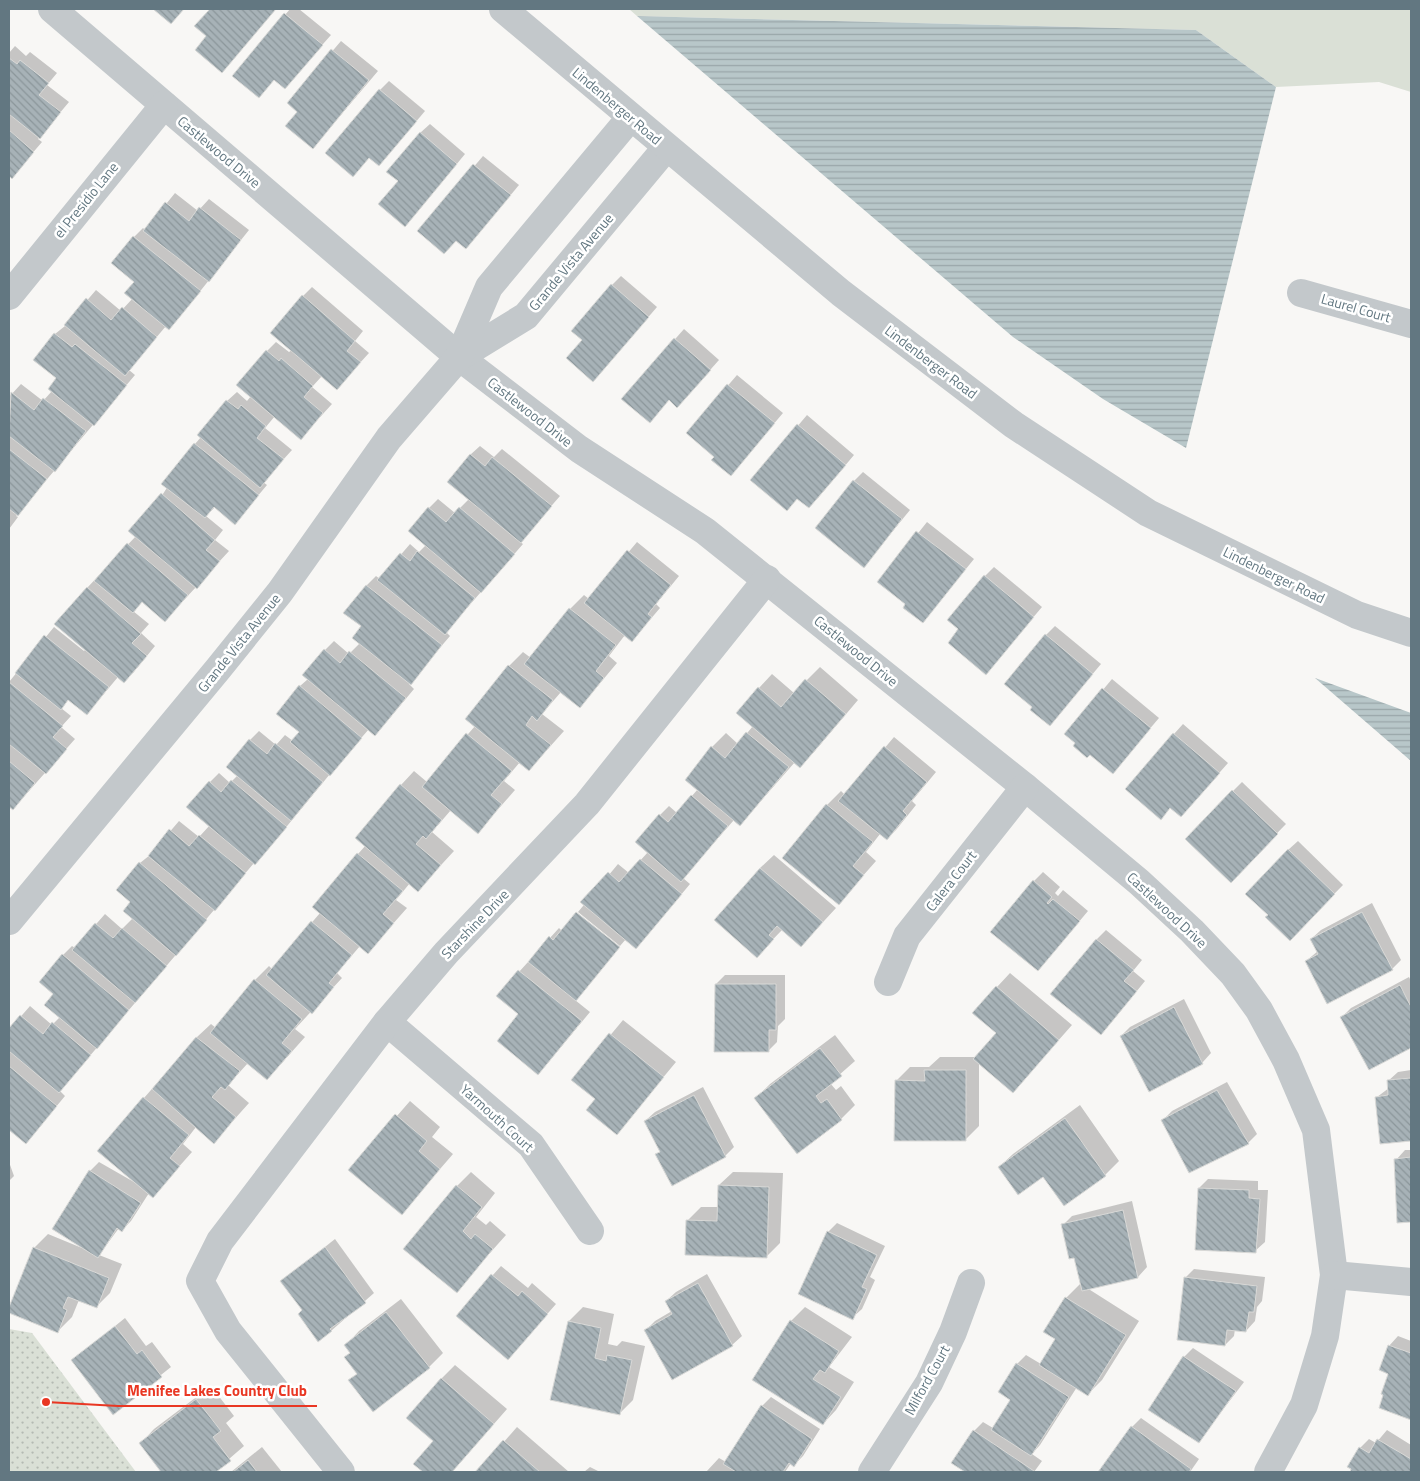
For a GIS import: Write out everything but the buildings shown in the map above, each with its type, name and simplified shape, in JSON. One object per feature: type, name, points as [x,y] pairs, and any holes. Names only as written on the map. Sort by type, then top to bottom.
[{"type":"street","name":"Castlewood Drive","points":[[52,9],[459,357],[579,449],[705,531],[1025,787],[1139,882],[1192,931],[1233,974],[1259,1010],[1286,1060],[1316,1130],[1334,1275],[1325,1336],[1304,1405],[1268,1472]]},
{"type":"street","name":"Lindenberger Road","points":[[503,9],[630,118],[841,293],[1014,425],[1132,503],[1243,561],[1348,610],[1411,633]]},
{"type":"street","name":"el Presidio Lane","points":[[9,296],[164,105]]},
{"type":"street","name":"Grande Vista Avenue","points":[[9,921],[218,670],[280,592],[389,438],[459,357],[489,287],[630,118]]},
{"type":"street","name":"Grande Vista Avenue","points":[[459,357],[526,316],[666,148]]},
{"type":"street","name":"Laurel Court","points":[[1301,293],[1411,324]]},
{"type":"street","name":"Starshine Drive","points":[[341,1472],[228,1331],[200,1281],[220,1241],[387,1022],[446,953],[587,804],[767,579]]},
{"type":"street","name":"Calera Court","points":[[888,982],[907,936],[1025,787]]},
{"type":"street","name":"Yarmouth Court","points":[[387,1022],[531,1145],[590,1231]]},
{"type":"street","points":[[1334,1275],[1411,1282]]},
{"type":"street","name":"Milford Court","points":[[872,1472],[929,1384],[953,1332],[971,1283]]},
{"type":"shaded area","points":[[629,9],[1411,9],[1411,92],[1379,82],[1276,87],[1196,30],[637,16]]},
{"type":"shaded area","points":[[637,16],[1196,30],[1276,87],[1186,448],[1103,399],[1013,337]]},
{"type":"shaded area","points":[[1315,678],[1411,713],[1411,761]]},
{"type":"shaded area","points":[[9,1329],[32,1333],[136,1472],[9,1472]]},
{"type":"place","name":"Menifee Lakes Country Club","points":[[46,1402]]}]
